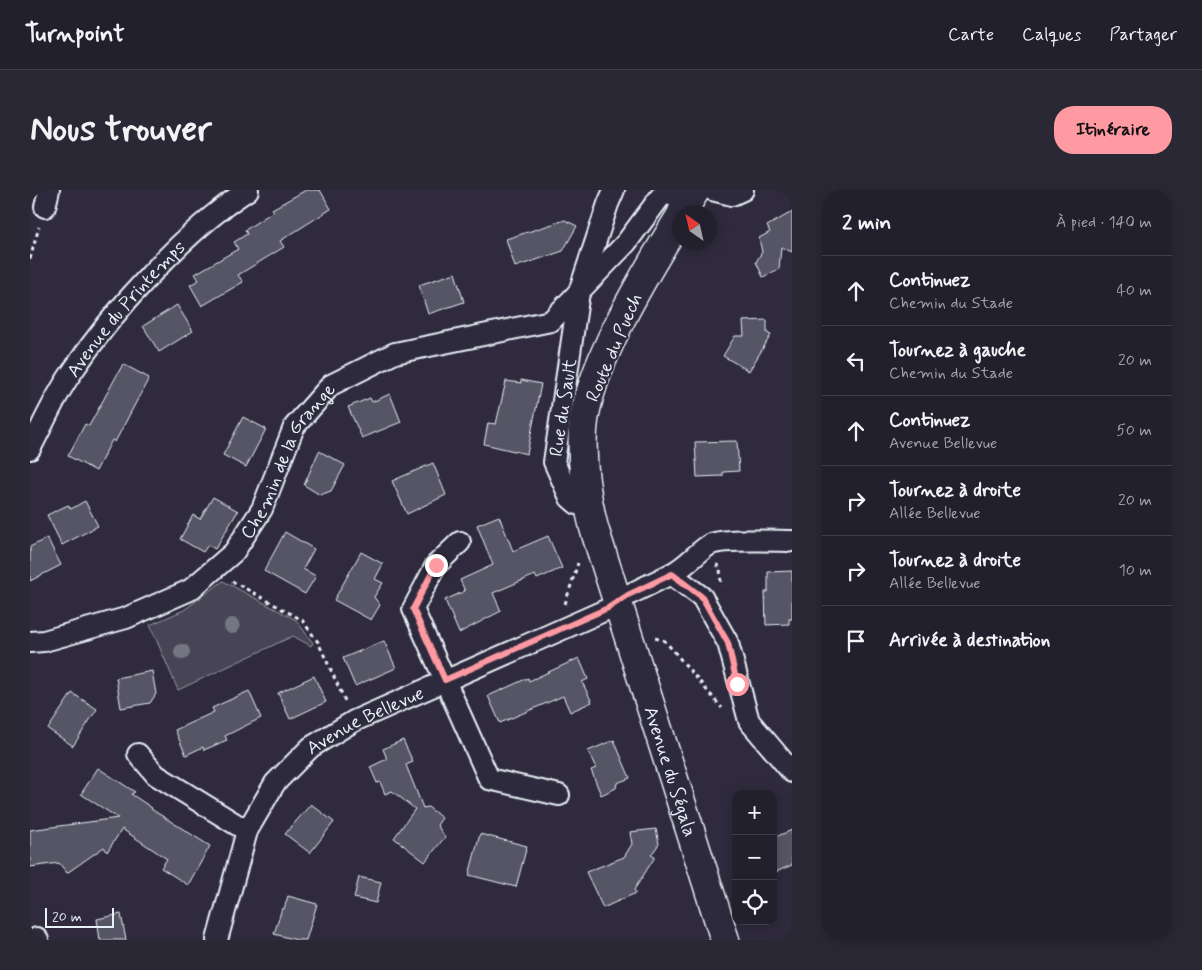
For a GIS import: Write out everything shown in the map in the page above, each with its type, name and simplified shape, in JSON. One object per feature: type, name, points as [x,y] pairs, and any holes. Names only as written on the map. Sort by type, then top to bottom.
[{"type":"street","name":"Avenue du Printemps","points":[[30,449],[69,376],[125,304],[199,228],[248,190]]},
{"type":"street","name":"Rue du Sault","points":[[591,517],[570,498],[554,462],[579,292],[614,190]]},
{"type":"street","name":"Chemin de la Grange","points":[[30,642],[44,641],[126,618],[190,590],[234,552],[262,509],[294,427],[330,384],[395,353],[551,321],[626,243],[661,196],[688,190]]},
{"type":"street","points":[[686,205],[696,190]]},
{"type":"street","points":[[712,190],[732,195],[743,190]]},
{"type":"street","name":"Route du Puech","points":[[619,603],[591,517],[582,465],[583,429],[588,403],[597,374],[621,320],[672,231]]},
{"type":"street","name":"Avenue Bellevue","points":[[217,940],[247,831],[275,783],[311,748],[354,721],[619,603],[628,595],[685,567],[710,545],[722,542],[792,541]]},
{"type":"street","points":[[460,542],[436,565],[413,609],[489,779],[559,794]]},
{"type":"street","points":[[672,574],[702,597],[728,643],[748,721],[792,772]]},
{"type":"street","name":"Avenue du Ségala","points":[[619,603],[725,940]]},
{"type":"street","points":[[138,754],[156,775],[247,831]]},
{"type":"path","points":[[30,259],[47,199]]},
{"type":"path","points":[[548,634],[565,605],[591,517]]},
{"type":"path","points":[[213,570],[302,620],[318,642],[354,721]]},
{"type":"path","points":[[652,638],[666,641],[730,717],[748,721]]},
{"type":"shaded area","points":[[223,581],[296,620],[313,643],[311,646],[293,636],[178,690],[150,625],[184,610]]},
{"type":"building","points":[[306,190],[320,190],[331,209],[280,241],[284,247],[238,275],[243,282],[202,306],[190,285],[199,280],[195,274],[238,249],[234,242],[247,234],[245,230],[274,211],[272,209]]},
{"type":"building","points":[[792,212],[792,252],[781,247],[779,269],[763,277],[756,262],[762,252],[759,238],[770,232],[767,226]]},
{"type":"building","points":[[565,220],[577,226],[563,251],[515,267],[506,239]]},
{"type":"building","points":[[455,273],[464,302],[428,314],[419,285]]},
{"type":"building","points":[[177,305],[193,331],[159,352],[143,326]]},
{"type":"building","points":[[767,320],[767,333],[771,335],[749,371],[723,356],[735,336],[744,336],[743,321]]},
{"type":"building","points":[[123,364],[149,378],[115,442],[112,440],[96,471],[68,456],[85,424],[89,426]]},
{"type":"building","points":[[521,380],[541,384],[527,454],[484,444],[488,423],[496,424],[506,381],[521,383]]},
{"type":"building","points":[[390,394],[401,422],[362,438],[348,407],[370,398],[372,402]]},
{"type":"building","points":[[243,417],[266,429],[246,467],[223,455]]},
{"type":"building","points":[[737,441],[739,471],[723,472],[723,476],[697,477],[695,442]]},
{"type":"building","points":[[319,451],[345,465],[331,491],[320,495],[304,485]]},
{"type":"building","points":[[433,463],[446,495],[407,514],[392,481]]},
{"type":"building","points":[[213,497],[238,511],[215,549],[208,545],[203,552],[180,539],[193,515],[200,519]]},
{"type":"building","points":[[85,501],[98,526],[62,545],[47,515],[68,505],[71,509]]},
{"type":"building","points":[[499,516],[513,551],[548,536],[562,568],[537,579],[535,575],[493,593],[501,611],[459,633],[445,600],[465,591],[460,580],[493,565],[477,525]]},
{"type":"building","points":[[285,532],[314,549],[303,569],[316,576],[305,594],[264,571]]},
{"type":"building","points":[[47,538],[61,565],[30,581],[30,547]]},
{"type":"building","points":[[361,552],[383,564],[375,579],[383,583],[374,597],[380,605],[371,620],[334,600]]},
{"type":"building","points":[[792,571],[792,619],[789,619],[789,624],[766,625],[765,592],[768,592],[768,572]]},
{"type":"building","points":[[384,641],[396,668],[355,686],[343,658]]},
{"type":"building","points":[[579,658],[588,679],[582,682],[592,702],[570,712],[563,696],[500,723],[488,696],[528,678],[529,681]]},
{"type":"building","points":[[152,671],[156,694],[150,703],[121,708],[116,678]]},
{"type":"building","points":[[314,676],[326,702],[290,719],[278,693]]},
{"type":"building","points":[[249,691],[261,718],[225,736],[227,740],[204,750],[203,747],[186,755],[175,730],[214,712],[212,708]]},
{"type":"building","points":[[72,693],[97,709],[73,746],[48,729]]},
{"type":"building","points":[[403,740],[413,762],[406,765],[423,808],[428,807],[442,818],[437,825],[445,837],[425,862],[394,838],[415,809],[392,791],[385,794],[380,782],[377,783],[370,767],[387,759],[383,749]]},
{"type":"building","points":[[614,740],[630,778],[617,783],[616,788],[601,795],[591,770],[596,768],[588,751]]},
{"type":"building","points":[[98,768],[135,792],[131,794],[151,809],[210,846],[188,885],[161,868],[167,859],[122,829],[107,852],[104,847],[67,873],[59,863],[30,867],[30,830],[118,818],[81,794]]},
{"type":"building","points":[[311,804],[334,822],[310,853],[285,834]]},
{"type":"building","points":[[656,829],[659,844],[651,855],[655,857],[634,890],[636,893],[603,908],[586,872],[624,857],[632,844],[630,832]]},
{"type":"building","points":[[792,830],[792,865],[777,871],[777,836]]},
{"type":"building","points":[[480,834],[527,846],[516,887],[469,875]]},
{"type":"building","points":[[359,877],[381,882],[376,903],[354,898]]},
{"type":"building","points":[[288,896],[317,904],[306,940],[297,940],[274,934]]},
{"type":"building","points":[[121,914],[126,940],[100,940],[97,919]]},
{"type":"route","points":[[436,565],[413,609],[445,680],[619,603],[628,595],[672,574],[702,597],[728,643],[737,684]]}]
